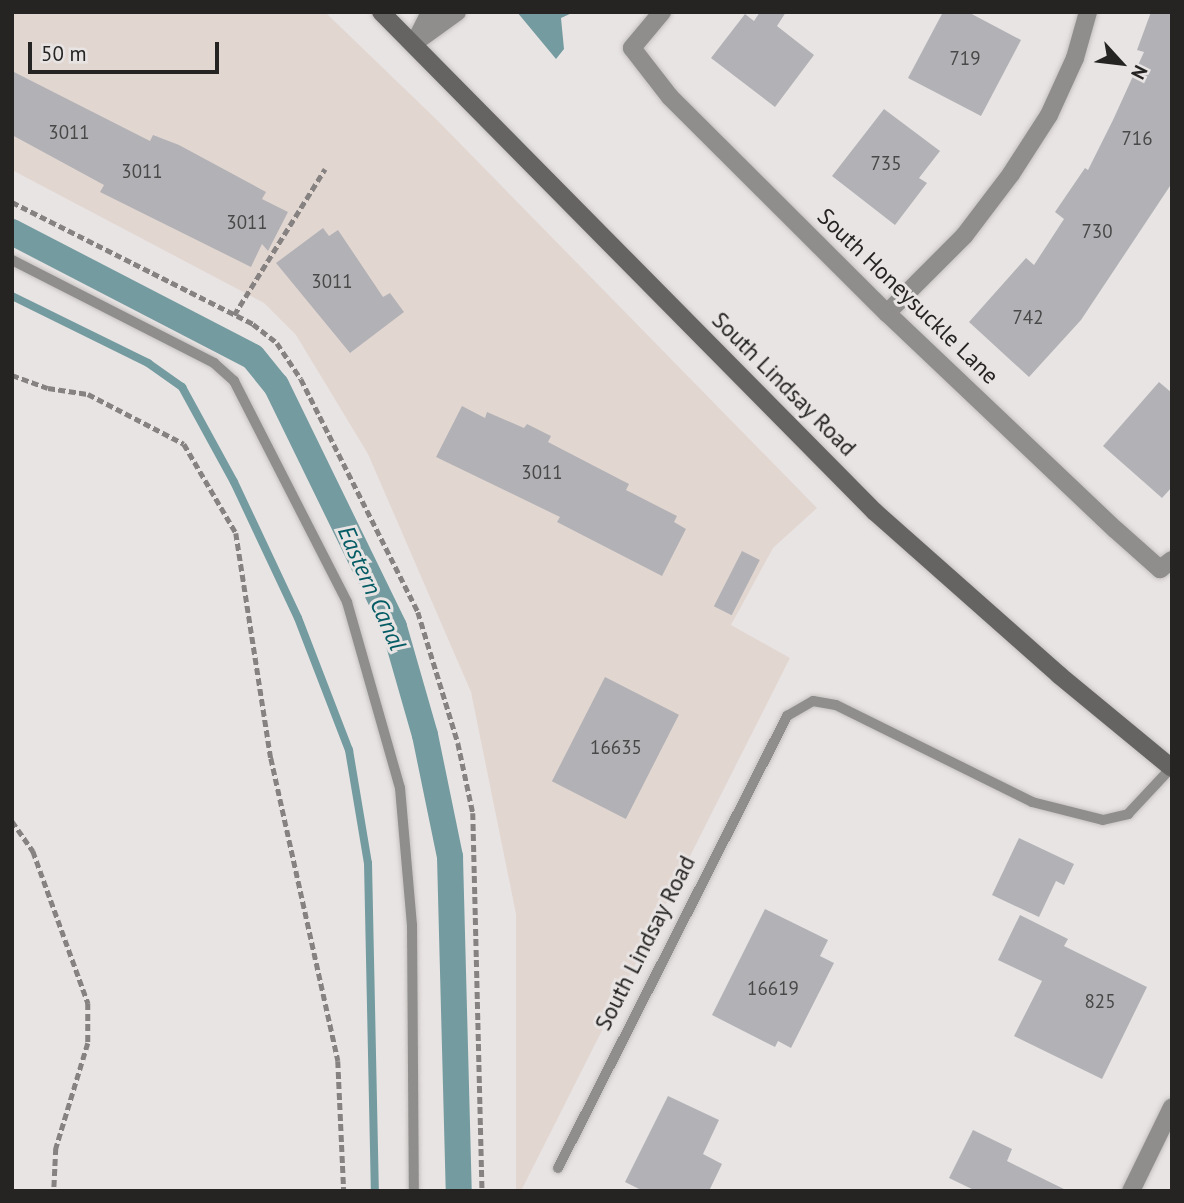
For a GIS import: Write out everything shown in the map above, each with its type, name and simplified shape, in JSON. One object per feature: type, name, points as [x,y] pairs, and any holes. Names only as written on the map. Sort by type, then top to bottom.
[{"type":"main road","name":"South Lindsay Road","points":[[381,12],[875,512],[1059,676],[1172,768]]},
{"type":"street","points":[[414,43],[430,12]]},
{"type":"street","points":[[414,43],[457,12]]},
{"type":"street","name":"South Honeysuckle Lane","points":[[662,12],[632,48],[670,97],[887,313],[1166,564]]},
{"type":"street","points":[[887,313],[964,236],[1011,174],[1049,115],[1075,58],[1088,12]]},
{"type":"street","points":[[1131,1191],[1172,1107]]},
{"type":"lane","points":[[12,260],[215,363],[234,381],[347,602],[400,788],[412,925],[414,1191]]},
{"type":"lane","name":"South Lindsay Road","points":[[558,1168],[787,716],[813,701],[836,705],[1032,802],[1102,820],[1128,814],[1172,768]]},
{"type":"path","points":[[234,315],[325,169]]},
{"type":"path","points":[[12,375],[48,388],[88,394],[184,444],[236,533],[271,758],[338,1061],[344,1191]]},
{"type":"path","points":[[12,821],[33,851],[88,1003],[88,1043],[56,1148],[54,1191]]},
{"type":"shaded area","points":[[12,12],[325,12],[438,121],[817,508],[773,548],[731,625],[790,658],[521,1191],[516,1191],[516,914],[471,692],[368,454],[296,335],[264,303],[12,170]]},
{"type":"water","points":[[517,12],[574,12],[561,18],[564,49],[556,59]]},
{"type":"building","points":[[760,12],[786,12],[777,26],[814,55],[775,107],[711,58],[745,14],[754,21]]},
{"type":"building","points":[[943,12],[968,12],[1021,40],[981,116],[908,78]]},
{"type":"building","points":[[1151,12],[1172,12],[1172,183],[1081,320],[1029,377],[969,322],[1026,258],[1034,265],[1064,219],[1055,212],[1085,168],[1088,170],[1113,120],[1144,52],[1137,50]]},
{"type":"building","points":[[12,71],[150,141],[153,135],[179,145],[266,192],[262,199],[288,212],[268,251],[262,244],[251,267],[100,192],[104,185],[12,135]]},
{"type":"building","points":[[884,109],[940,151],[919,178],[927,183],[895,225],[832,176]]},
{"type":"building","points":[[323,228],[329,236],[338,230],[383,297],[390,293],[404,312],[350,353],[276,263]]},
{"type":"building","points":[[1159,382],[1172,393],[1172,487],[1162,498],[1103,446]]},
{"type":"building","points":[[462,406],[485,418],[487,412],[524,428],[527,424],[551,436],[548,442],[629,484],[626,490],[677,516],[674,522],[686,529],[662,576],[557,522],[560,517],[436,457]]},
{"type":"building","points":[[742,551],[760,560],[732,615],[714,606]]},
{"type":"building","points":[[605,677],[679,715],[626,819],[552,781]]},
{"type":"building","points":[[1019,838],[1074,864],[1064,885],[1056,881],[1039,917],[992,895]]},
{"type":"building","points":[[765,909],[828,940],[820,956],[834,963],[791,1048],[778,1041],[775,1047],[712,1015]]},
{"type":"building","points":[[1020,915],[1068,939],[1064,946],[1147,987],[1102,1079],[1014,1036],[1042,981],[998,960]]},
{"type":"building","points":[[668,1096],[719,1120],[703,1154],[722,1164],[709,1191],[643,1191],[625,1182]]},
{"type":"building","points":[[973,1130],[1012,1149],[1007,1161],[1068,1191],[976,1191],[949,1178]]},
{"type":"waterway","name":"Eastern Canal","points":[[12,232],[253,357],[276,385],[394,627],[425,735],[450,857],[459,1191]]},
{"type":"waterway","points":[[12,296],[148,363],[182,387],[234,482],[298,618],[349,750],[368,863],[375,1191]]}]
